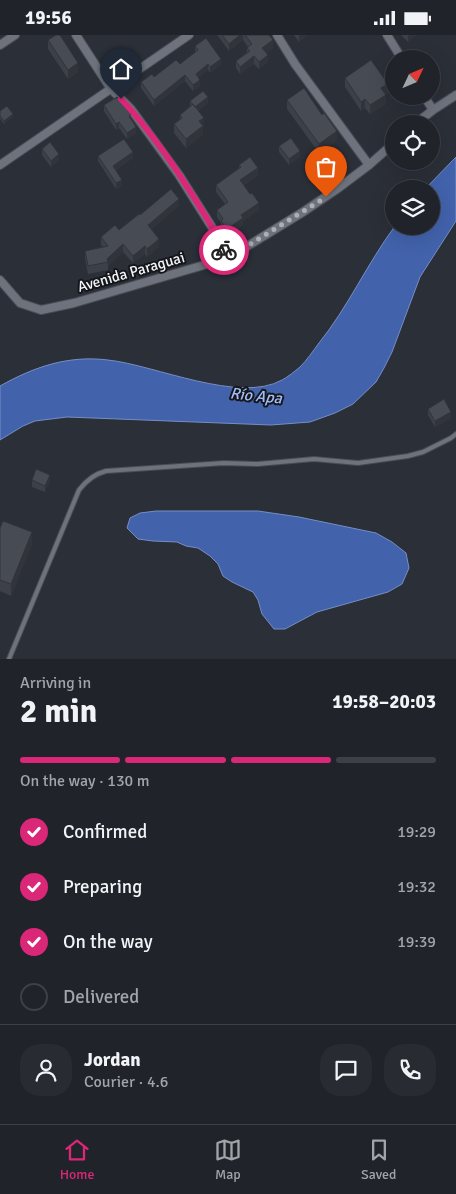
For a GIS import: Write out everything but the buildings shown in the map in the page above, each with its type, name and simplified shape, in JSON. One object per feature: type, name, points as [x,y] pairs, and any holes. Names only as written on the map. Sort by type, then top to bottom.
[{"type":"street","points":[[0,45],[15,35]]},
{"type":"street","points":[[76,35],[111,89],[131,109],[166,156],[215,232],[228,258]]},
{"type":"street","points":[[0,165],[189,35]]},
{"type":"street","points":[[277,35],[368,165]]},
{"type":"street","points":[[387,35],[396,50]]},
{"type":"street","points":[[427,115],[456,95]]},
{"type":"street","points":[[430,105],[433,110]]},
{"type":"street","name":"Avenida Paraguai","points":[[0,280],[20,303],[41,310],[56,308],[228,258],[303,213],[385,151]]},
{"type":"lane","points":[[9,659],[79,490],[95,475],[106,471],[224,463],[258,464],[314,459],[358,463],[408,456],[423,451],[456,434]]},
{"type":"water","name":"Río Apa","points":[[456,157],[456,221],[420,277],[392,352],[384,368],[376,382],[353,404],[310,422],[271,425],[67,417],[35,421],[0,440],[0,386],[39,368],[65,361],[79,359],[108,360],[220,386],[243,388],[264,386],[284,379],[303,364],[329,329],[389,235],[440,235],[440,180],[434,180]]},
{"type":"water","points":[[156,511],[258,511],[299,517],[376,533],[406,553],[409,568],[402,584],[388,592],[317,612],[285,629],[274,629],[262,614],[258,600],[253,592],[223,576],[218,564],[210,556],[198,548],[177,542],[138,539],[127,528],[130,518],[140,513]]},
{"type":"way so far","points":[[224,250],[228,258],[326,197]]},
{"type":"route","points":[[121,99],[162,149],[201,209],[224,250]]}]
